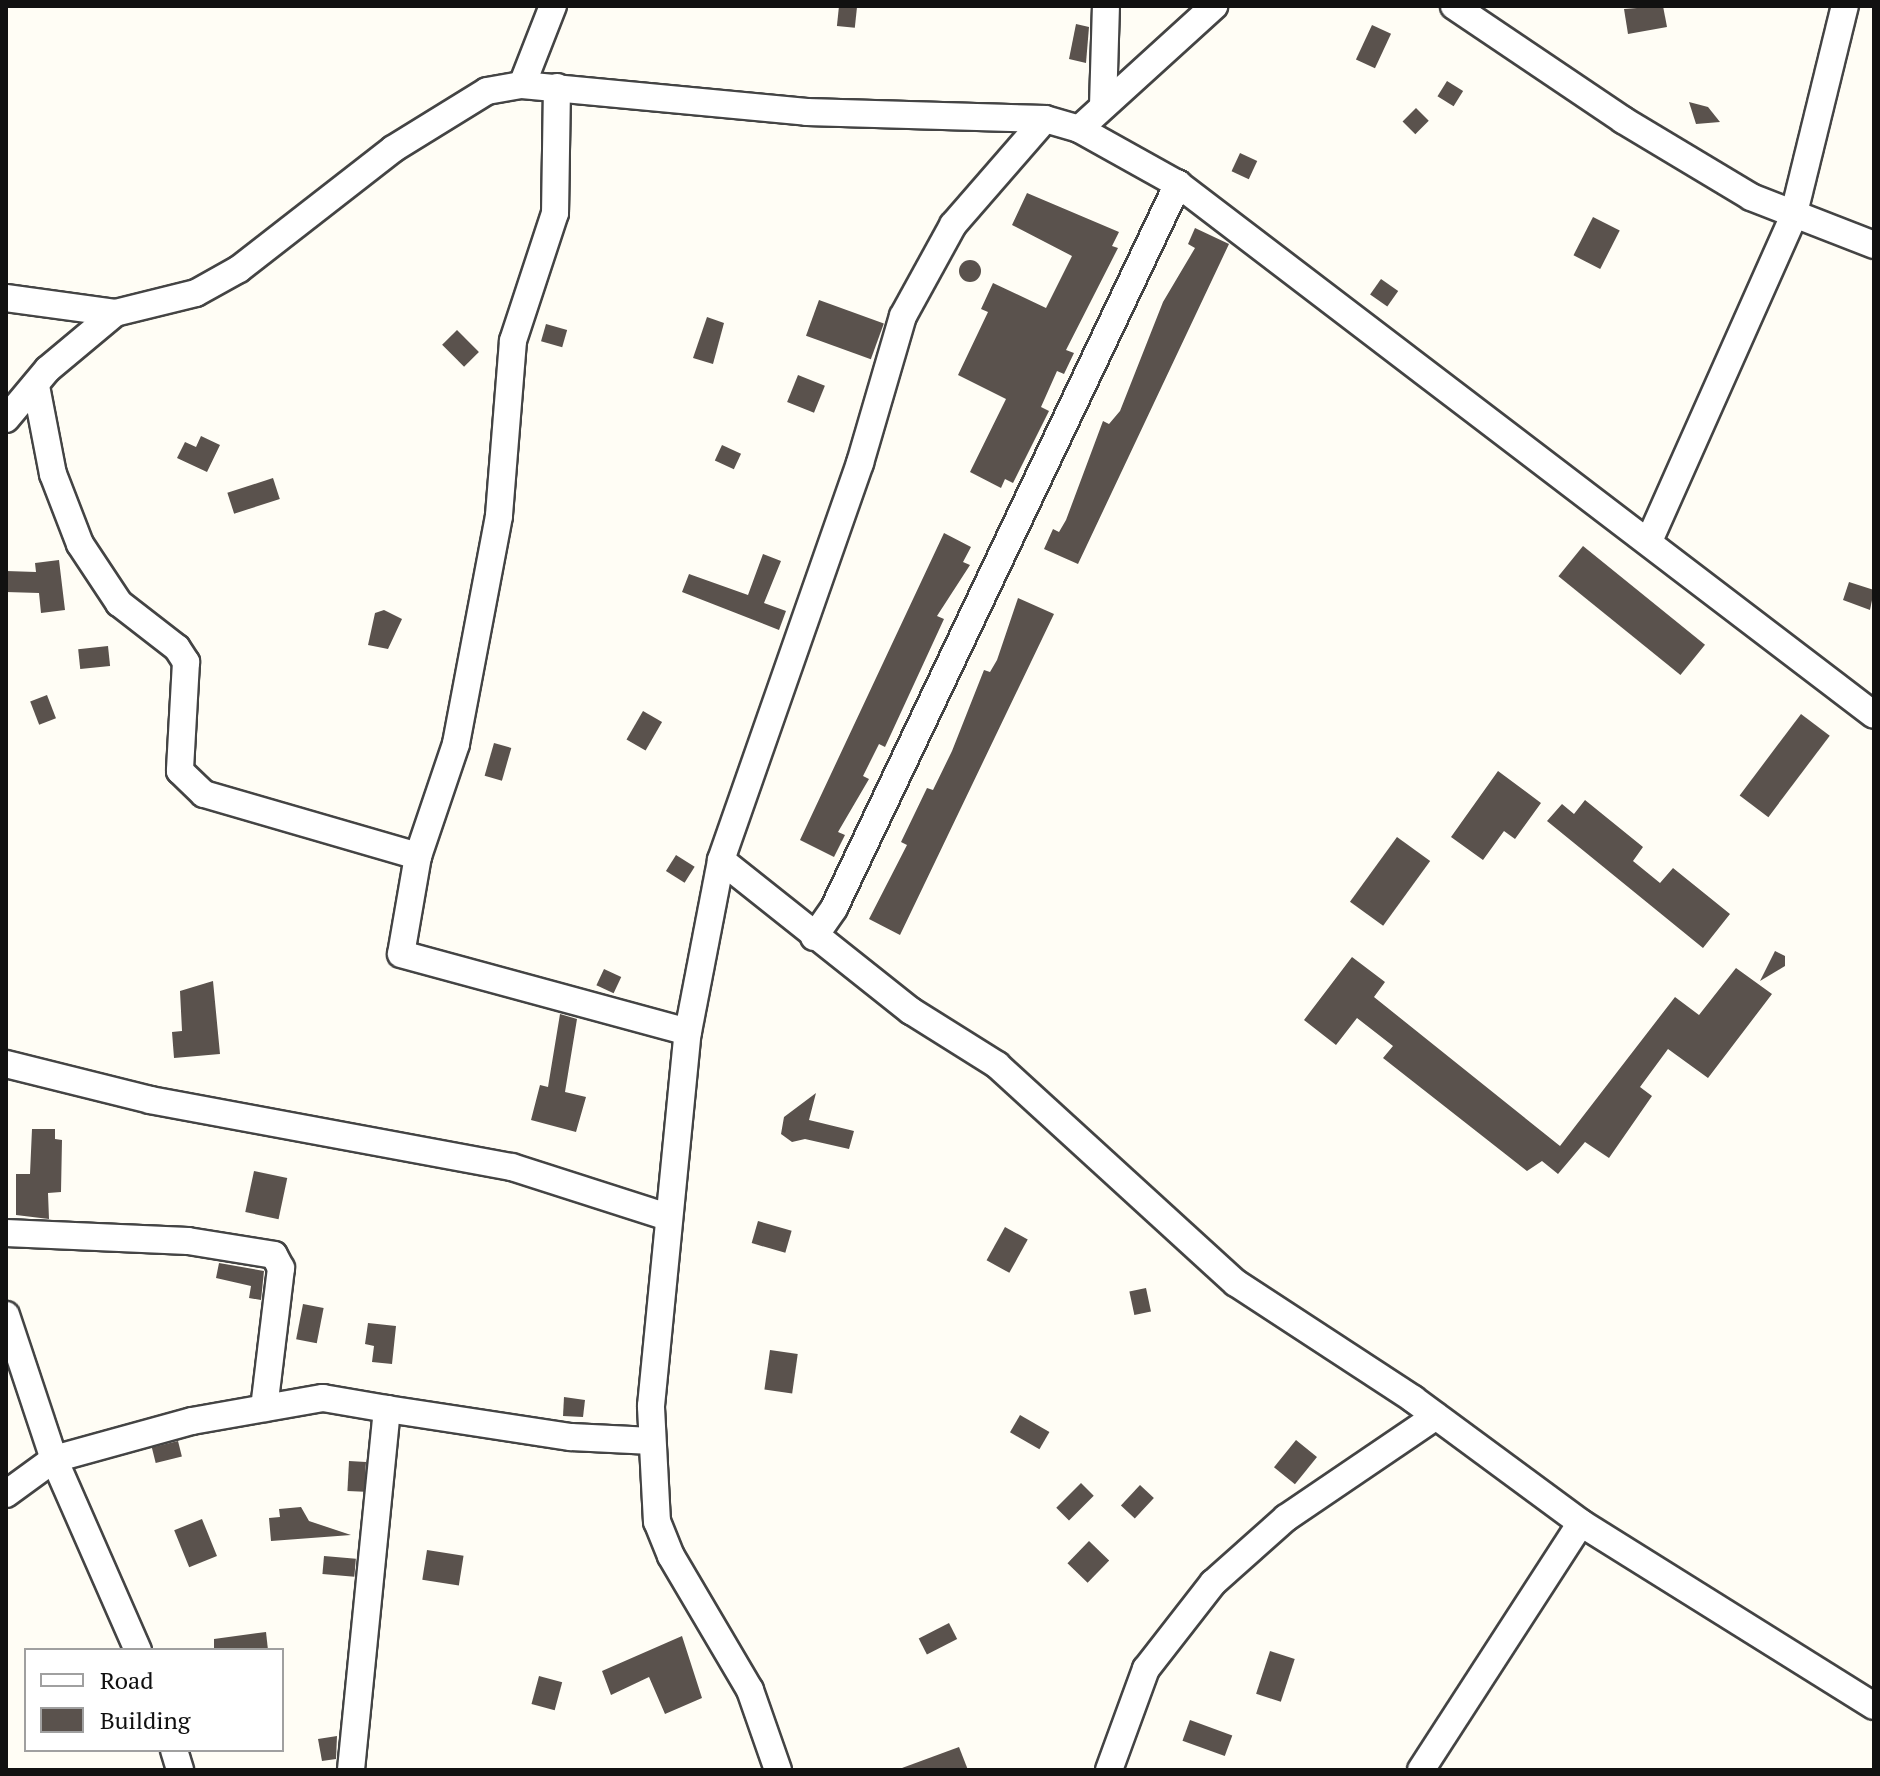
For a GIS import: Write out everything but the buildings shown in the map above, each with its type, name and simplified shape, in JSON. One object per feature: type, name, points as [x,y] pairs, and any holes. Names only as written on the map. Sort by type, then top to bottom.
[{"type":"street","points":[[522,85],[553,6]]},
{"type":"street","points":[[1103,106],[1106,6]]},
{"type":"street","points":[[1079,129],[1214,6]]},
{"type":"street","points":[[1454,6],[1623,120],[1793,217],[1874,245]]},
{"type":"street","points":[[1649,541],[1793,217],[1845,6]]},
{"type":"street","points":[[6,298],[115,313],[155,307],[218,281],[462,101],[522,85],[807,112],[1045,119],[1079,129],[1178,184],[1874,715]]},
{"type":"street","points":[[557,87],[555,213],[513,341],[499,516],[456,744],[418,856],[400,948],[405,957],[688,1032]]},
{"type":"street","points":[[778,1770],[750,1690],[671,1556],[657,1522],[652,1441],[668,1217],[688,1032],[721,860],[860,463],[903,316],[953,225],[1045,119]]},
{"type":"street","points":[[814,937],[834,908],[1178,184]]},
{"type":"street","points":[[6,419],[36,386],[115,313]]},
{"type":"street","points":[[36,386],[53,474],[80,544],[119,603],[177,648],[186,662],[180,771],[204,794],[418,856]]},
{"type":"street","points":[[721,860],[814,937],[911,1011],[997,1065],[1236,1283],[1436,1416],[1581,1523],[1874,1706]]},
{"type":"street","points":[[6,1064],[120,1094],[512,1167],[668,1217]]},
{"type":"street","points":[[6,1233],[188,1241],[274,1255],[281,1268],[264,1408]]},
{"type":"street","points":[[6,1315],[54,1459],[137,1648]]},
{"type":"street","points":[[6,1494],[54,1459],[264,1408],[323,1398],[571,1437],[652,1441]]},
{"type":"street","points":[[351,1770],[387,1409]]},
{"type":"street","points":[[1109,1770],[1146,1669],[1213,1583],[1286,1518],[1436,1416]]},
{"type":"street","points":[[1421,1770],[1581,1523]]}]
